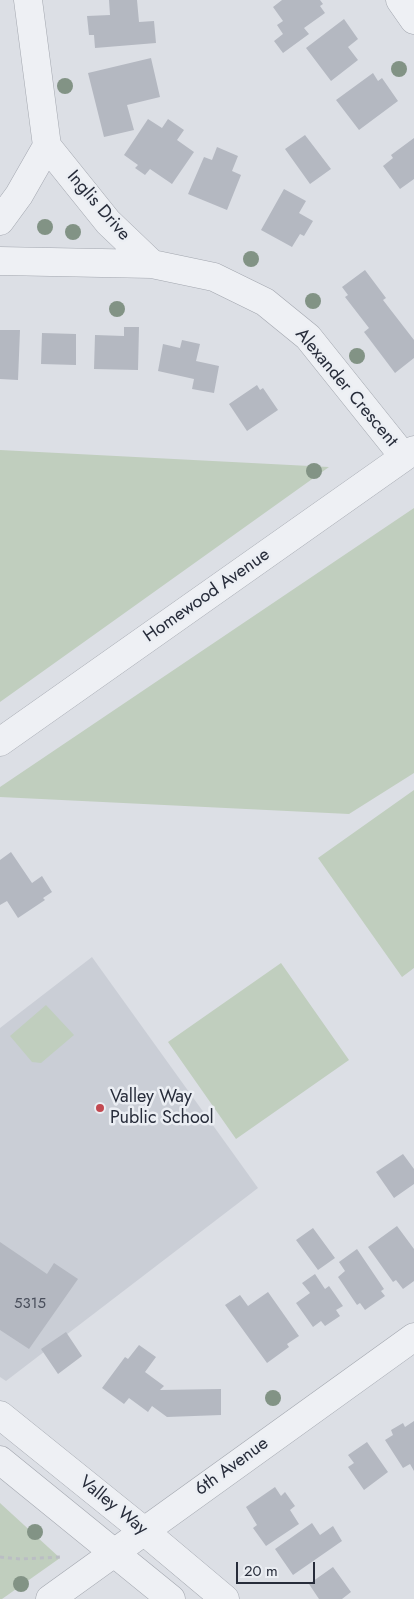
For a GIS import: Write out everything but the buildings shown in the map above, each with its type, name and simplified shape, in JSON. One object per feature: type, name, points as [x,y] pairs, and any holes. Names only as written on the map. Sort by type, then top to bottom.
[{"type":"street","points":[[0,221],[19,195],[47,146],[28,0]]},
{"type":"street","points":[[400,0],[414,20]]},
{"type":"street","name":"Inglis Drive","points":[[47,146],[108,222],[152,264]]},
{"type":"street","name":"Alexander Crescent","points":[[0,261],[152,264],[214,277],[265,302],[308,337],[409,454]]},
{"type":"street","name":"Homewood Avenue","points":[[0,742],[409,454]]},
{"type":"street","name":"6th Avenue","points":[[50,1599],[414,1337]]},
{"type":"street","name":"Valley Way","points":[[0,1415],[225,1599]]},
{"type":"street","name":"Valley Way","points":[[0,1460],[172,1599]]},
{"type":"path","points":[[0,1557],[20,1559],[72,1556],[93,1568]]},
{"type":"shaded area","name":"Valley Way Public School","points":[[92,957],[258,1188],[6,1381],[0,1377],[0,1028]]},
{"type":"green space","points":[[0,450],[329,467],[0,702]]},
{"type":"green space","points":[[414,508],[414,773],[349,814],[0,797],[0,787]]},
{"type":"green space","points":[[414,790],[414,968],[402,977],[318,858]]},
{"type":"green space","points":[[281,963],[349,1060],[236,1139],[168,1042]]},
{"type":"green space","points":[[46,1005],[74,1035],[41,1063],[32,1062],[10,1036]]},
{"type":"green space","points":[[0,1503],[60,1558],[2,1599],[0,1599]]},
{"type":"place","name":"Valley Way Public School","points":[[100,1108]]}]
